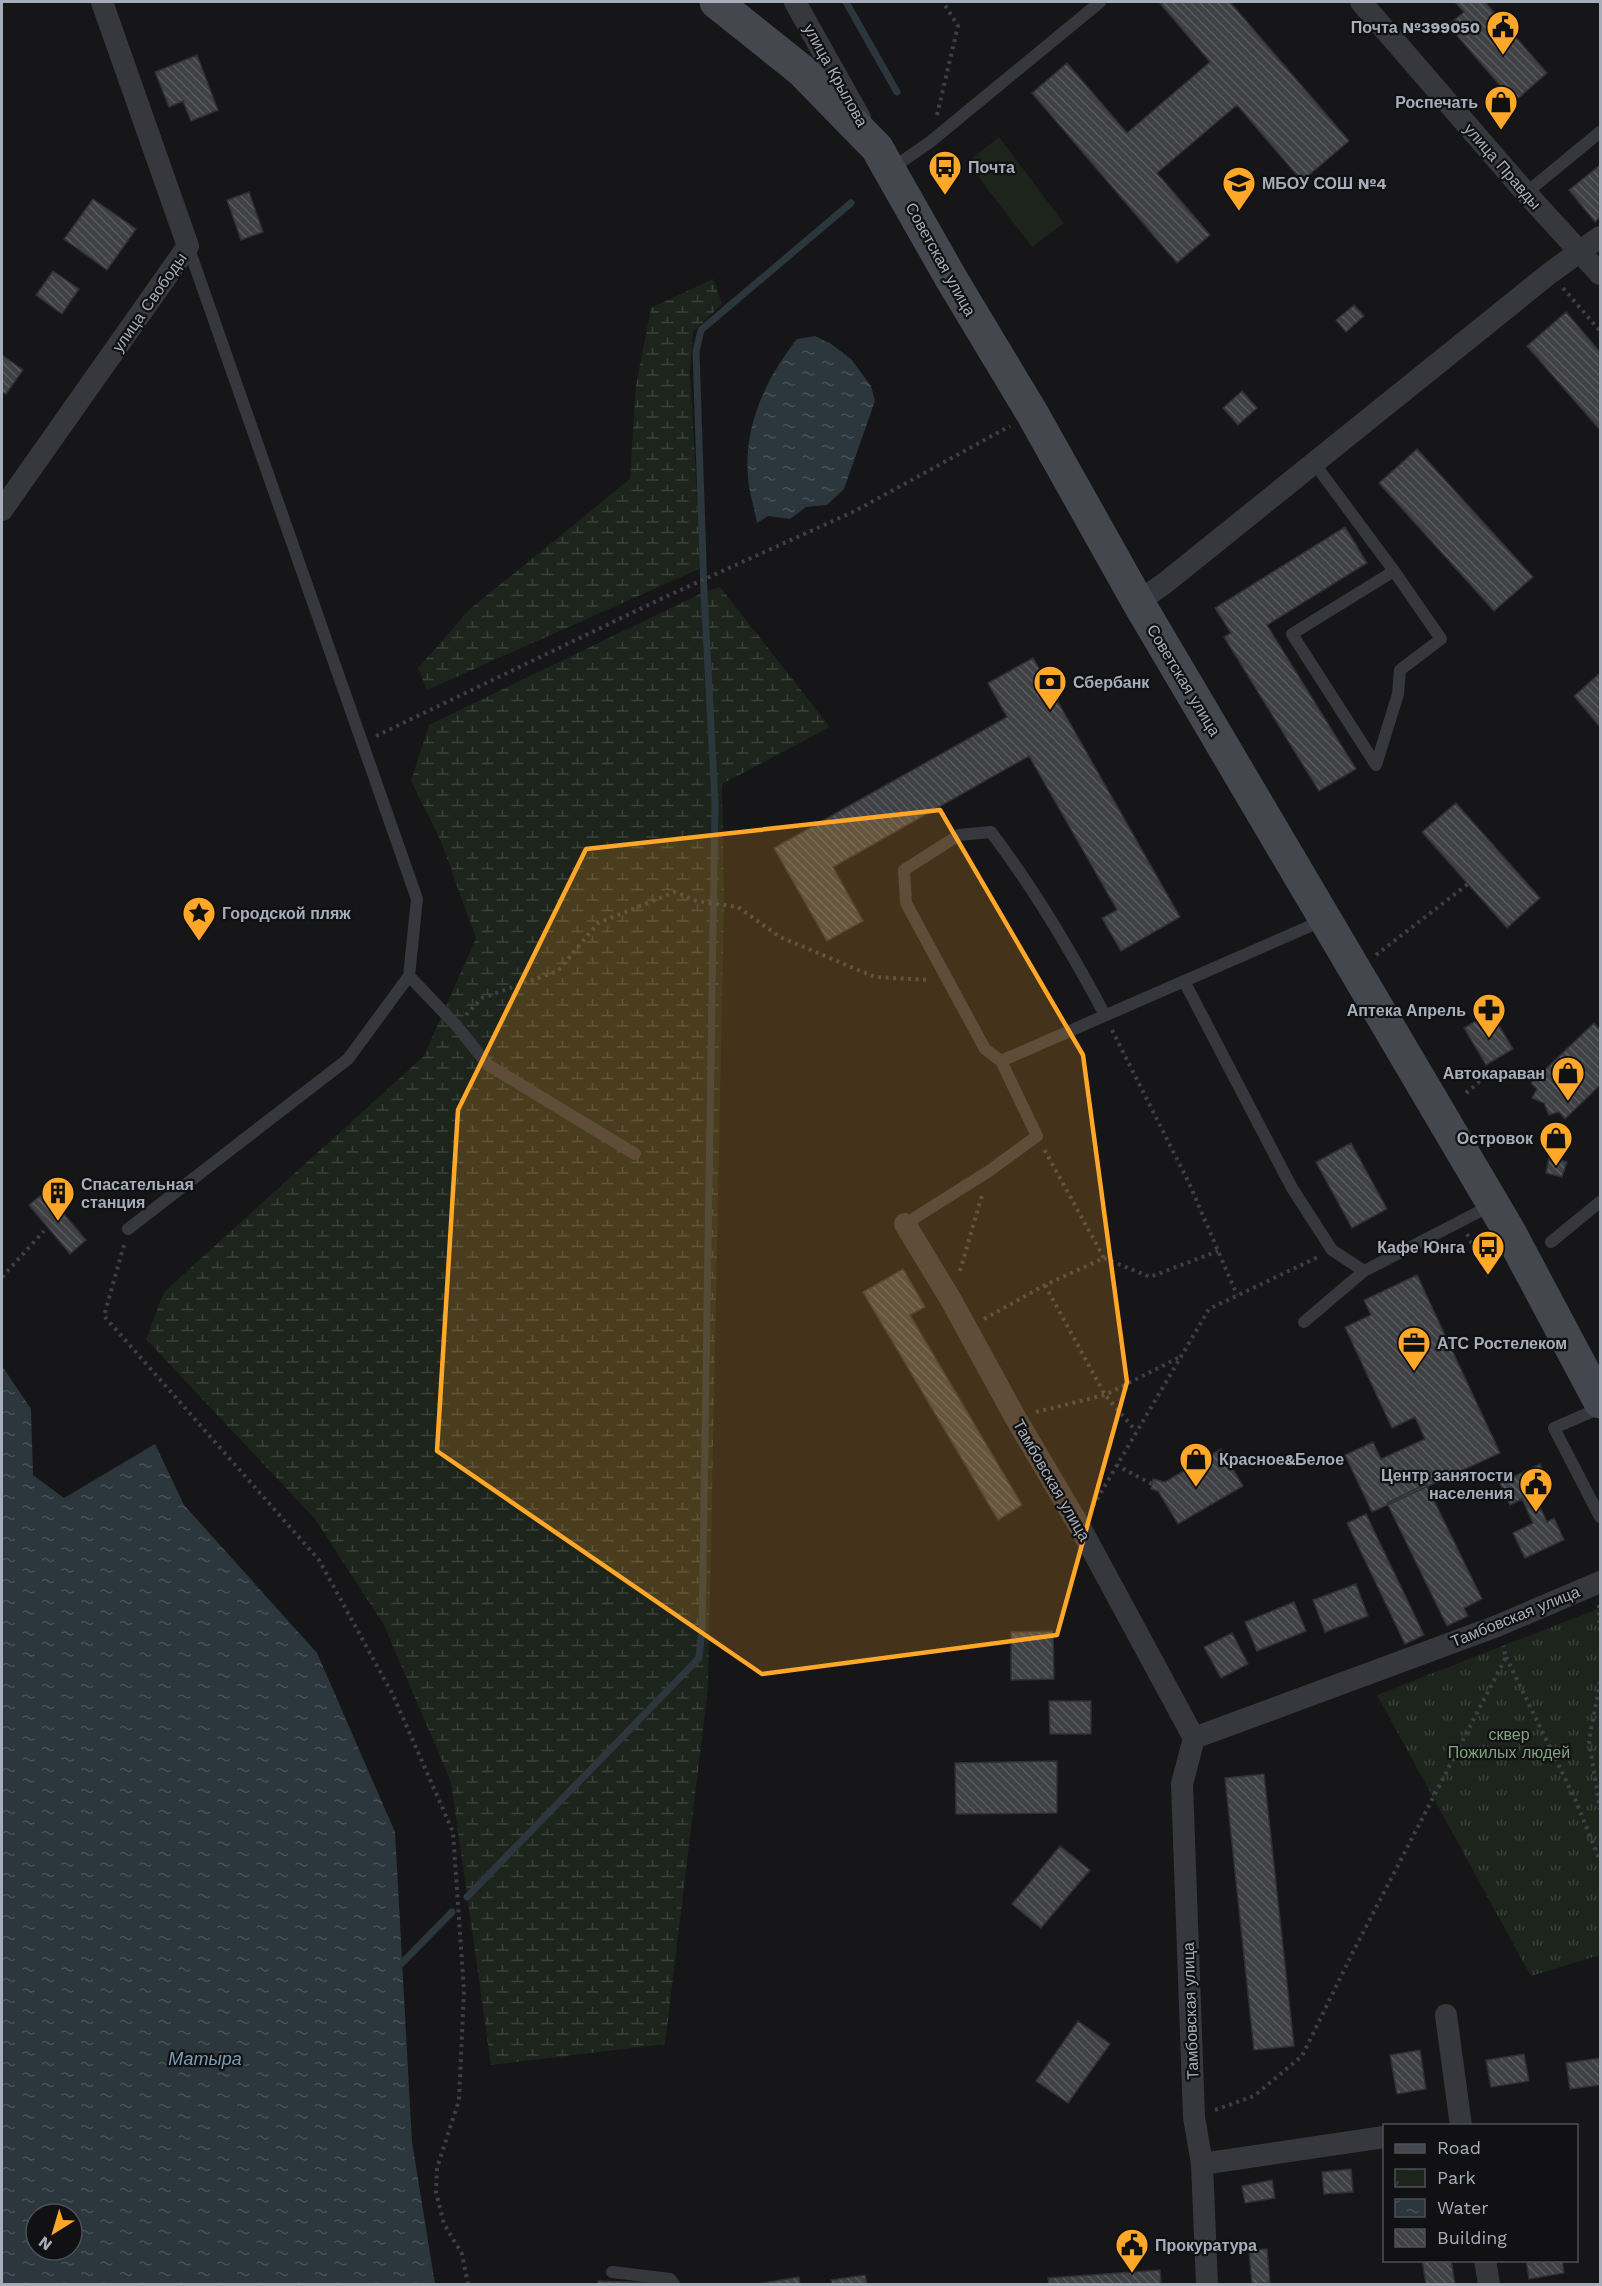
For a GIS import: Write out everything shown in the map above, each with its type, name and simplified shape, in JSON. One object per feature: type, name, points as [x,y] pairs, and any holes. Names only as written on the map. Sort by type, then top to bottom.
[{"type":"main road","name":"Советская улица","points":[[716,2],[801,70],[884,159],[1138,602],[1596,1382]]},
{"type":"street","name":"улица Свободы","points":[[2,510],[188,246],[102,2]]},
{"type":"street","name":"улица Крылова","points":[[795,2],[884,159]]},
{"type":"street","name":"улица Правды","points":[[1360,2],[1526,193],[1600,274]]},
{"type":"street","points":[[1138,602],[1165,583],[1550,273],[1600,237]]},
{"type":"street","name":"Тамбовская улица","points":[[905,1224],[951,1300],[1015,1417],[1081,1529],[1194,1738],[1182,1784],[1194,2117],[1202,2164],[1207,2284]]},
{"type":"street","name":"Тамбовская улица","points":[[1194,1738],[1497,1626],[1599,1583]]},
{"type":"street","points":[[1446,2015],[1461,2124]]},
{"type":"street","points":[[1202,2164],[1383,2137]]},
{"type":"street","points":[[1485,2262],[1489,2284]]},
{"type":"lane","points":[[884,159],[930,141],[1100,2]]},
{"type":"lane","points":[[1526,193],[1600,132]]},
{"type":"lane","points":[[128,1229],[348,1059],[409,976],[417,899],[188,246]]},
{"type":"lane","points":[[1314,463],[1394,571],[1441,639],[1400,670],[1398,694],[1376,765],[1292,634],[1394,571]]},
{"type":"lane","points":[[905,1224],[989,1171],[1037,1136],[1001,1062],[986,1049],[906,903],[904,870],[959,836],[991,832],[1023,874],[1069,947],[1105,1015]]},
{"type":"lane","points":[[1001,1062],[1325,920]]},
{"type":"lane","points":[[409,976],[456,1025],[488,1065],[635,1154]]},
{"type":"lane","points":[[1184,981],[1292,1188],[1332,1250],[1364,1271]]},
{"type":"lane","points":[[1551,1242],[1600,1202]]},
{"type":"lane","points":[[1304,1322],[1364,1271],[1493,1205]]},
{"type":"lane","points":[[1600,1408],[1554,1428],[1600,1517]]},
{"type":"lane","points":[[612,2272],[670,2279],[675,2284]]},
{"type":"path","points":[[930,141],[958,26],[943,2]]},
{"type":"path","points":[[1550,273],[1600,331]]},
{"type":"path","points":[[362,743],[722,571],[855,511],[1032,414]]},
{"type":"path","points":[[1355,970],[1468,884]]},
{"type":"path","points":[[456,1025],[482,998],[558,970],[598,923],[675,891],[697,901],[738,907],[780,937],[875,977],[948,981]]},
{"type":"path","points":[[1105,1015],[1189,1183],[1237,1295]]},
{"type":"path","points":[[1466,1093],[1480,1080]]},
{"type":"path","points":[[1037,1136],[1104,1258],[1150,1277],[1218,1251]]},
{"type":"path","points":[[951,1300],[989,1171]]},
{"type":"path","points":[[128,1229],[104,1316],[319,1560],[393,1695],[453,1832],[464,1992],[459,2100],[437,2168],[436,2192],[444,2224],[462,2254],[468,2284]]},
{"type":"path","points":[[2,1277],[44,1231]]},
{"type":"path","points":[[1457,1239],[1467,1234],[1488,1276]]},
{"type":"path","points":[[1081,1529],[1116,1465],[1209,1309],[1332,1250]]},
{"type":"path","points":[[966,1328],[1046,1285],[1104,1258]]},
{"type":"path","points":[[1046,1285],[1105,1395],[1136,1431]]},
{"type":"path","points":[[1015,1417],[1105,1395],[1181,1356]]},
{"type":"path","points":[[1116,1465],[1152,1484]]},
{"type":"path","points":[[1599,1583],[1600,1635]]},
{"type":"path","points":[[1497,1626],[1506,1657],[1575,1799],[1600,1861]]},
{"type":"path","points":[[1194,2117],[1254,2096],[1302,2056],[1353,1952],[1506,1657]]},
{"type":"path","points":[[1600,1682],[1589,1741],[1600,1810]]},
{"type":"highlighted area","points":[[940,810],[1083,1055],[1127,1382],[1057,1635],[762,1674],[437,1451],[458,1110],[586,849]]},
{"type":"green space","points":[[999,137],[1064,223],[1032,247],[967,162]]},
{"type":"green space","points":[[713,279],[722,304],[693,332],[690,373],[701,568],[427,690],[418,668],[470,609],[630,479],[636,385],[651,308]]},
{"type":"green space","points":[[720,587],[830,727],[722,784],[724,902],[708,1688],[665,2044],[491,2065],[451,1782],[384,1625],[315,1519],[146,1339],[164,1292],[424,1056],[476,938],[440,839],[411,781],[429,725],[704,592]]},
{"type":"green space","name":"сквер Пожилых людей","points":[[1600,1608],[1600,1955],[1531,1976],[1377,1695]]},
{"type":"water","points":[[815,336],[831,344],[851,359],[871,386],[875,401],[844,489],[827,505],[806,507],[790,519],[768,516],[757,523],[747,466],[752,426],[765,389],[785,355],[797,339]]},
{"type":"water","name":"Матыра","points":[[2,1366],[31,1409],[33,1475],[64,1498],[155,1444],[184,1505],[317,1653],[395,1832],[412,2142],[435,2284],[2,2284]]},
{"type":"building","points":[[1159,2],[1230,2],[1349,141],[1302,181],[1237,105],[1157,173],[1210,235],[1177,263],[1032,93],[1067,63],[1127,133],[1210,62]]},
{"type":"building","name":"Почта №399050","points":[[1455,2],[1485,2],[1547,73],[1514,102],[1448,25],[1464,12]]},
{"type":"building","points":[[197,55],[218,110],[191,121],[183,101],[169,107],[155,72]]},
{"type":"building","points":[[1600,165],[1600,217],[1595,222],[1569,190]]},
{"type":"building","points":[[249,192],[263,232],[241,240],[227,200]]},
{"type":"building","points":[[93,199],[136,229],[107,270],[64,239]]},
{"type":"building","points":[[53,271],[79,289],[62,314],[36,295]]},
{"type":"building","points":[[1354,305],[1364,316],[1346,332],[1336,320]]},
{"type":"building","points":[[1566,312],[1600,352],[1600,430],[1527,346]]},
{"type":"building","points":[[2,355],[23,370],[6,394],[2,392]]},
{"type":"building","points":[[1242,391],[1257,408],[1238,425],[1223,408]]},
{"type":"building","points":[[1417,449],[1533,577],[1494,611],[1379,483]]},
{"type":"building","points":[[1345,527],[1367,563],[1267,625],[1356,769],[1319,791],[1224,637],[1231,633],[1215,608]]},
{"type":"building","points":[[1033,658],[1180,917],[1121,951],[1102,918],[1117,910],[1029,756],[833,867],[863,921],[827,941],[774,848],[1007,717],[988,683]]},
{"type":"building","points":[[1600,673],[1600,727],[1574,696]]},
{"type":"building","points":[[1456,803],[1540,898],[1507,928],[1422,832]]},
{"type":"building","name":"Аптека Апрель","points":[[1491,1012],[1513,1049],[1486,1065],[1464,1028]]},
{"type":"building","points":[[1594,1023],[1600,1030],[1600,1085],[1565,1119],[1559,1112],[1549,1115],[1544,1103],[1532,1098],[1537,1089],[1531,1083]]},
{"type":"building","points":[[1351,1143],[1387,1209],[1352,1228],[1316,1162]]},
{"type":"building","name":"Островок","points":[[1549,1157],[1567,1162],[1562,1177],[1546,1173]]},
{"type":"building","name":"Спасательная станция","points":[[45,1192],[86,1240],[70,1254],[29,1205]]},
{"type":"building","points":[[903,1269],[925,1307],[910,1315],[1022,1505],[998,1520],[863,1292]]},
{"type":"building","name":"АТС Ростелеком","points":[[1417,1275],[1500,1453],[1372,1512],[1345,1455],[1373,1442],[1381,1459],[1425,1439],[1415,1417],[1392,1428],[1345,1327],[1371,1315],[1364,1300]]},
{"type":"building","name":"Красное&Белое","points":[[1221,1449],[1243,1486],[1178,1524],[1158,1491],[1151,1489],[1153,1479],[1165,1482]]},
{"type":"building","name":"Центр занятости населения","points":[[1540,1464],[1551,1488],[1535,1496],[1547,1522],[1554,1518],[1564,1540],[1525,1558],[1513,1533],[1533,1523],[1522,1499],[1510,1505],[1500,1483]]},
{"type":"building","points":[[1426,1484],[1482,1599],[1464,1608],[1468,1616],[1447,1626],[1387,1503]]},
{"type":"building","points":[[1366,1514],[1424,1635],[1405,1644],[1347,1523]]},
{"type":"building","points":[[1356,1584],[1368,1616],[1325,1632],[1313,1600]]},
{"type":"building","points":[[1294,1602],[1306,1631],[1257,1651],[1245,1622]]},
{"type":"building","points":[[1053,1631],[1054,1679],[1011,1680],[1011,1632]]},
{"type":"building","points":[[1232,1633],[1248,1664],[1221,1678],[1204,1647]]},
{"type":"building","points":[[1049,1701],[1091,1701],[1091,1734],[1050,1734]]},
{"type":"building","points":[[1057,1761],[1057,1813],[956,1814],[955,1763]]},
{"type":"building","points":[[1264,1774],[1294,2046],[1254,2050],[1225,1778]]},
{"type":"building","points":[[1060,1846],[1090,1870],[1041,1928],[1012,1904]]},
{"type":"building","points":[[1078,2021],[1110,2044],[1068,2103],[1036,2081]]},
{"type":"building","points":[[1420,2050],[1426,2089],[1397,2094],[1390,2055]]},
{"type":"building","points":[[1524,2054],[1529,2081],[1491,2087],[1486,2060]]},
{"type":"building","points":[[1600,2058],[1600,2085],[1570,2089],[1566,2063]]},
{"type":"building","points":[[1351,2169],[1353,2192],[1324,2194],[1322,2172]]},
{"type":"building","points":[[1272,2180],[1275,2198],[1245,2203],[1242,2186]]},
{"type":"building","points":[[1267,2249],[1270,2283],[1252,2284],[1249,2250]]},
{"type":"building","points":[[1422,2262],[1451,2262],[1455,2284],[1426,2284]]},
{"type":"building","points":[[1526,2262],[1562,2262],[1564,2273],[1529,2279]]},
{"type":"building","name":"Прокуратура","points":[[1160,2270],[1161,2284],[1049,2284],[1048,2278]]},
{"type":"building","points":[[865,2275],[867,2284],[832,2284],[831,2280]]},
{"type":"building","points":[[799,2277],[800,2284],[756,2284]]},
{"type":"building","points":[[598,2281],[654,2283],[654,2284],[598,2284]]},
{"type":"waterway","points":[[846,2],[897,92]]},
{"type":"waterway","points":[[467,1897],[699,1658],[702,1629],[715,803],[704,592],[696,351],[701,330],[851,203]]},
{"type":"waterway","points":[[402,1963],[452,1912]]},
{"type":"place","name":"Почта №399050","points":[[1503,56]]},
{"type":"place","name":"Роспечать","points":[[1501,131]]},
{"type":"place","name":"Почта","points":[[945,196]]},
{"type":"place","name":"МБОУ СОШ №4","points":[[1239,212]]},
{"type":"place","name":"Сбербанк","points":[[1050,711]]},
{"type":"place","name":"Городской пляж","points":[[199,942]]},
{"type":"place","name":"Аптека Апрель","points":[[1489,1039]]},
{"type":"place","name":"Автокараван","points":[[1568,1102]]},
{"type":"place","name":"Островок","points":[[1556,1167]]},
{"type":"place","name":"Спасательная станция","points":[[58,1222]]},
{"type":"place","name":"Кафе Юнга","points":[[1488,1276]]},
{"type":"place","name":"АТС Ростелеком","points":[[1414,1372]]},
{"type":"place","name":"Красное&Белое","points":[[1196,1488]]},
{"type":"place","name":"Центр занятости населения","points":[[1536,1513]]},
{"type":"place","name":"Прокуратура","points":[[1132,2274]]}]
